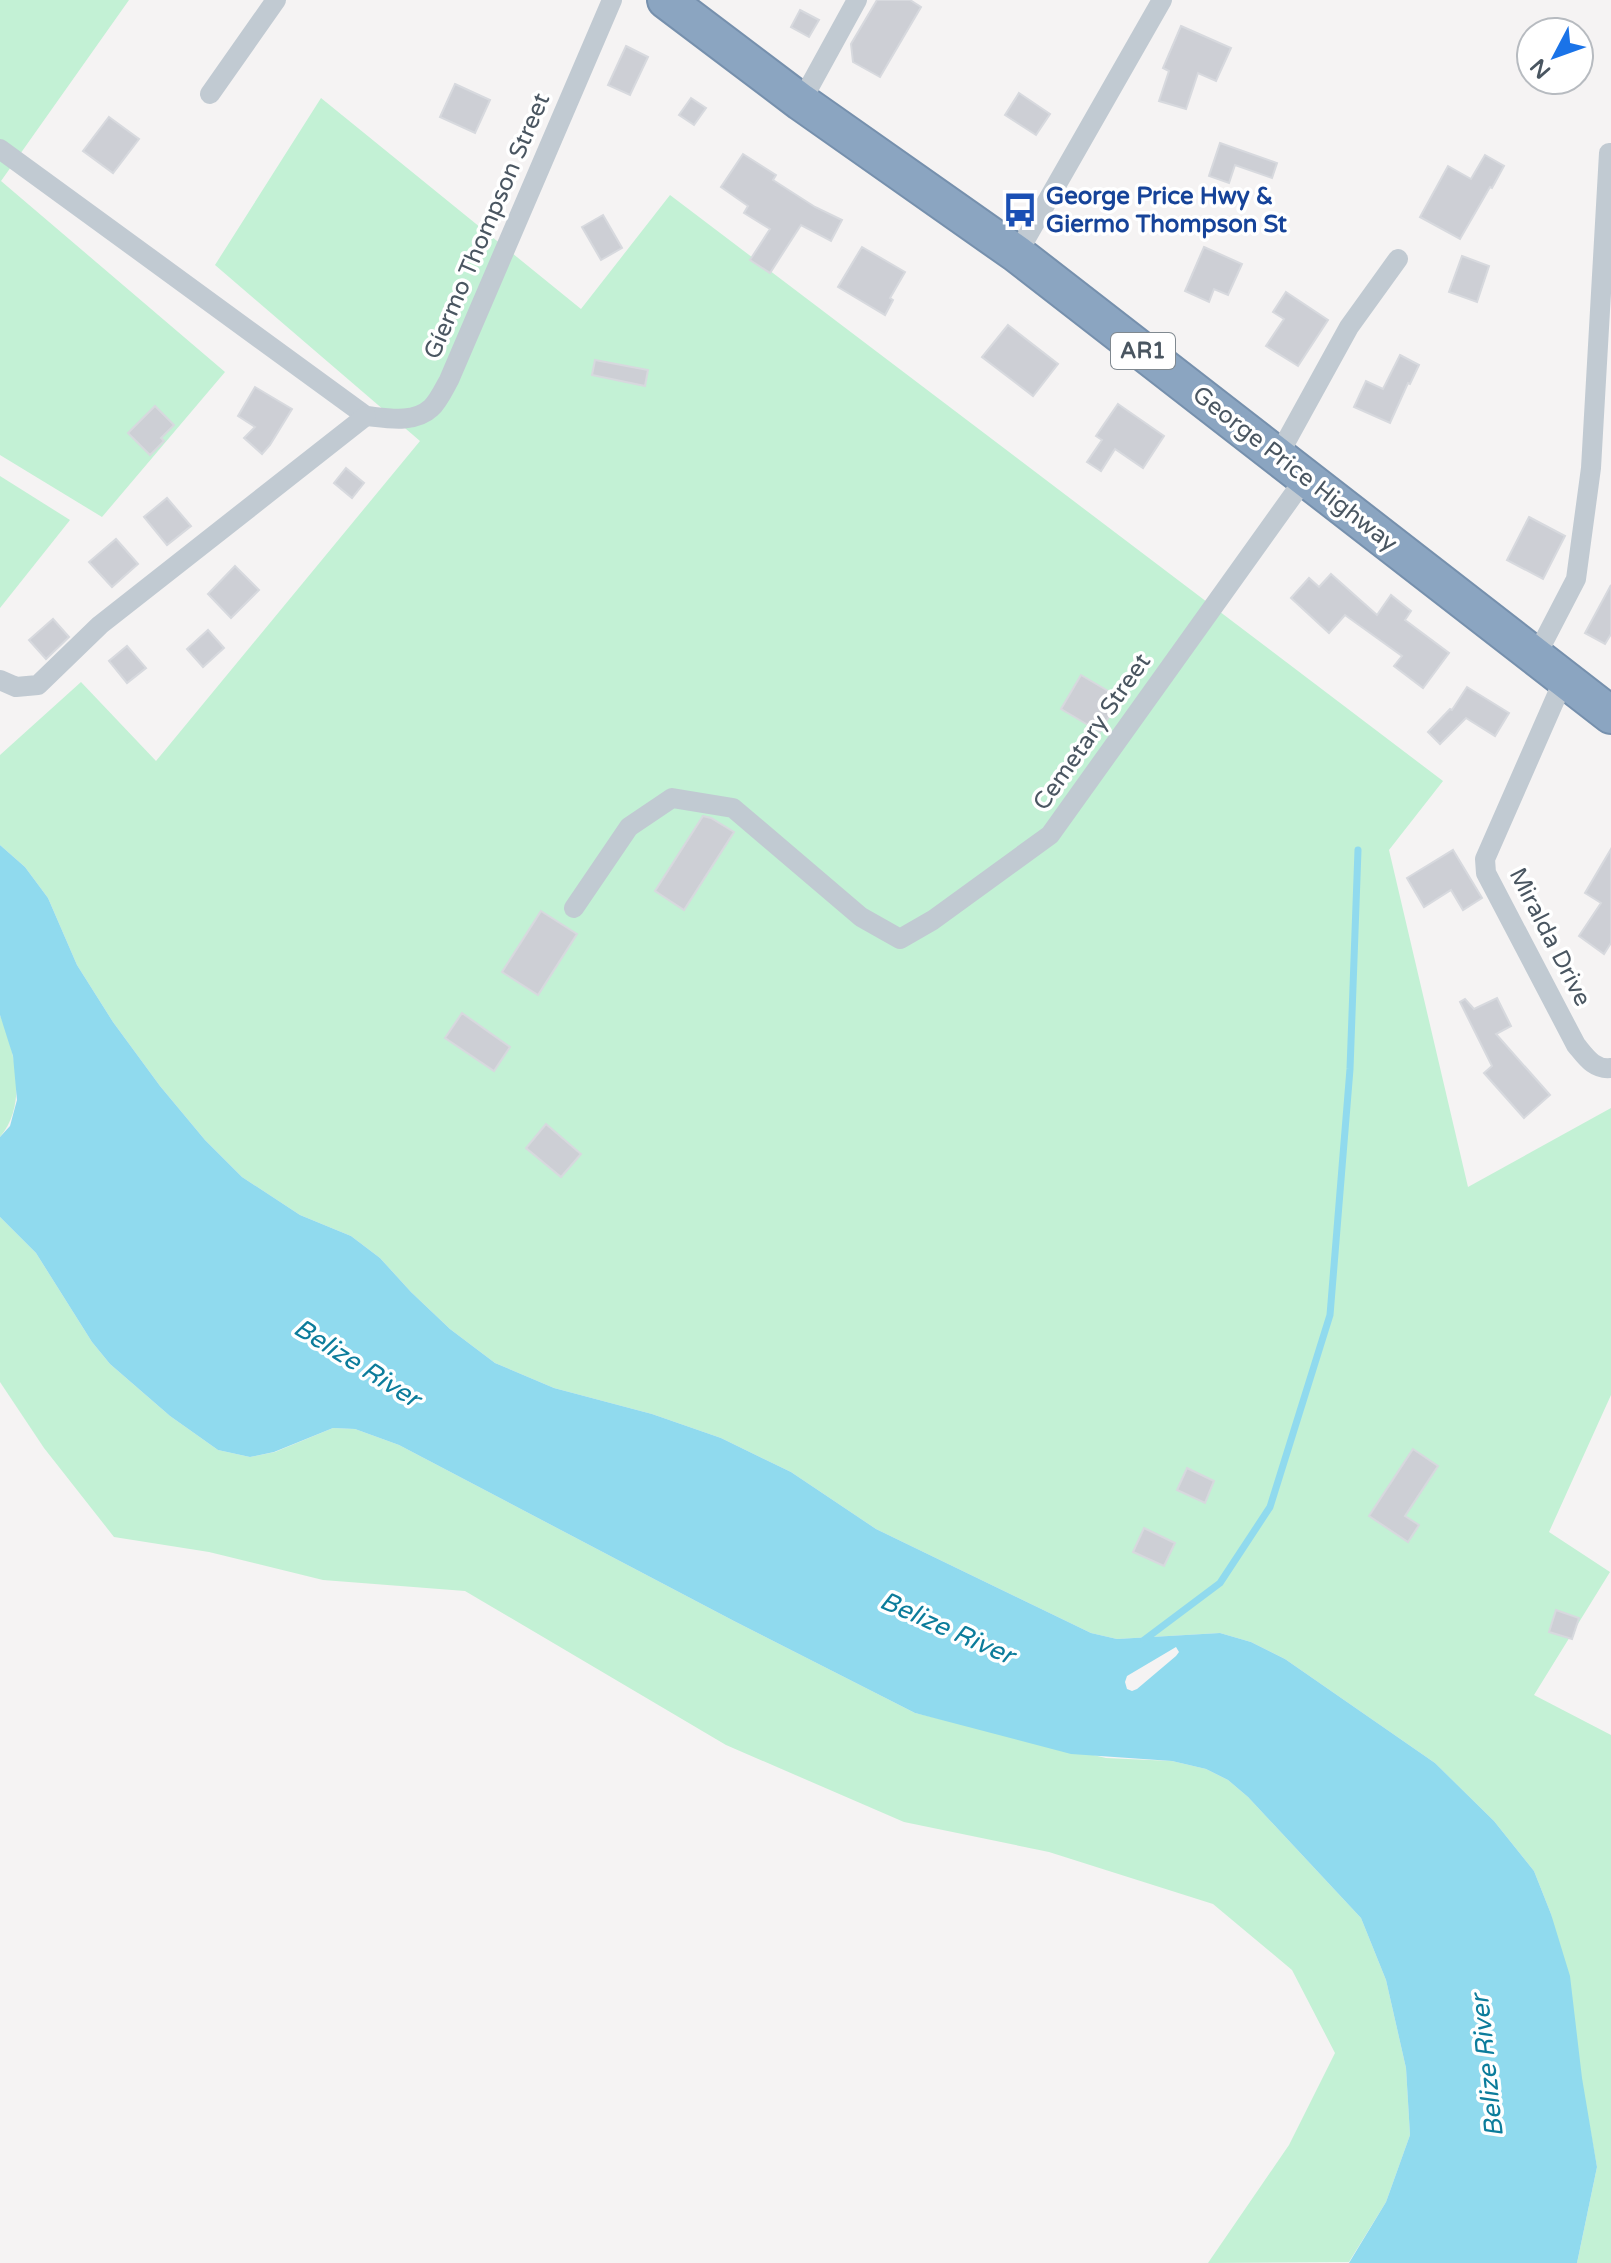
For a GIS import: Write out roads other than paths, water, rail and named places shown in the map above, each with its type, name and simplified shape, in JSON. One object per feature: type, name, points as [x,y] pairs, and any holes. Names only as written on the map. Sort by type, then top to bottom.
[{"type":"highway","name":"George Price Highway","points":[[666,0],[801,102],[1017,254],[1611,715]]},
{"type":"street","points":[[210,94],[276,0]]},
{"type":"street","name":"Gíermo Thompson Street","points":[[366,416],[392,419],[414,417],[430,408],[449,380],[612,0]]},
{"type":"street","points":[[801,102],[857,0]]},
{"type":"street","points":[[1017,254],[1162,0]]},
{"type":"street","points":[[0,149],[366,416],[100,625],[38,685],[16,687],[0,680]]},
{"type":"street","name":"Miralda Drive","points":[[1611,153],[1591,468],[1576,579],[1550,668],[1485,859],[1486,873],[1576,1045],[1590,1062],[1603,1069],[1611,1068]]},
{"type":"street","points":[[1292,466],[1349,327],[1398,259]]},
{"type":"street","name":"Cemetary Street","points":[[574,908],[629,827],[672,798],[733,808],[861,917],[900,939],[933,920],[1050,835],[1292,466]]},
{"type":"water","name":"Belize River","points":[[0,845],[25,867],[48,898],[77,965],[113,1022],[205,1140],[242,1177],[300,1215],[351,1236],[380,1258],[450,1329],[495,1363],[554,1388],[652,1414],[721,1438],[791,1472],[876,1529],[1091,1633],[1117,1639],[1220,1633],[1251,1642],[1285,1659],[1435,1763],[1494,1821],[1534,1871],[1570,1976],[1597,2167],[1577,2263],[1349,2263],[1386,2202],[1410,2135],[1406,2068],[1386,1980],[1361,1918],[1248,1797],[1228,1780],[1206,1769],[1172,1761],[1071,1754],[915,1713],[399,1445],[355,1429],[333,1428],[274,1452],[250,1457],[218,1450],[170,1416],[110,1364],[92,1342],[36,1253],[0,1217],[0,1137],[10,1126],[17,1100],[13,1056],[0,1015]],"holes":[[[1176,1647],[1179,1652],[1137,1689],[1127,1689],[1127,1676]]]},
{"type":"waterway","points":[[1144,1640],[1220,1583],[1270,1507],[1330,1315],[1350,1069],[1358,850]]},
{"type":"place","name":"George Price Hwy & Giermo Thompson St","points":[[1020,210]]}]
